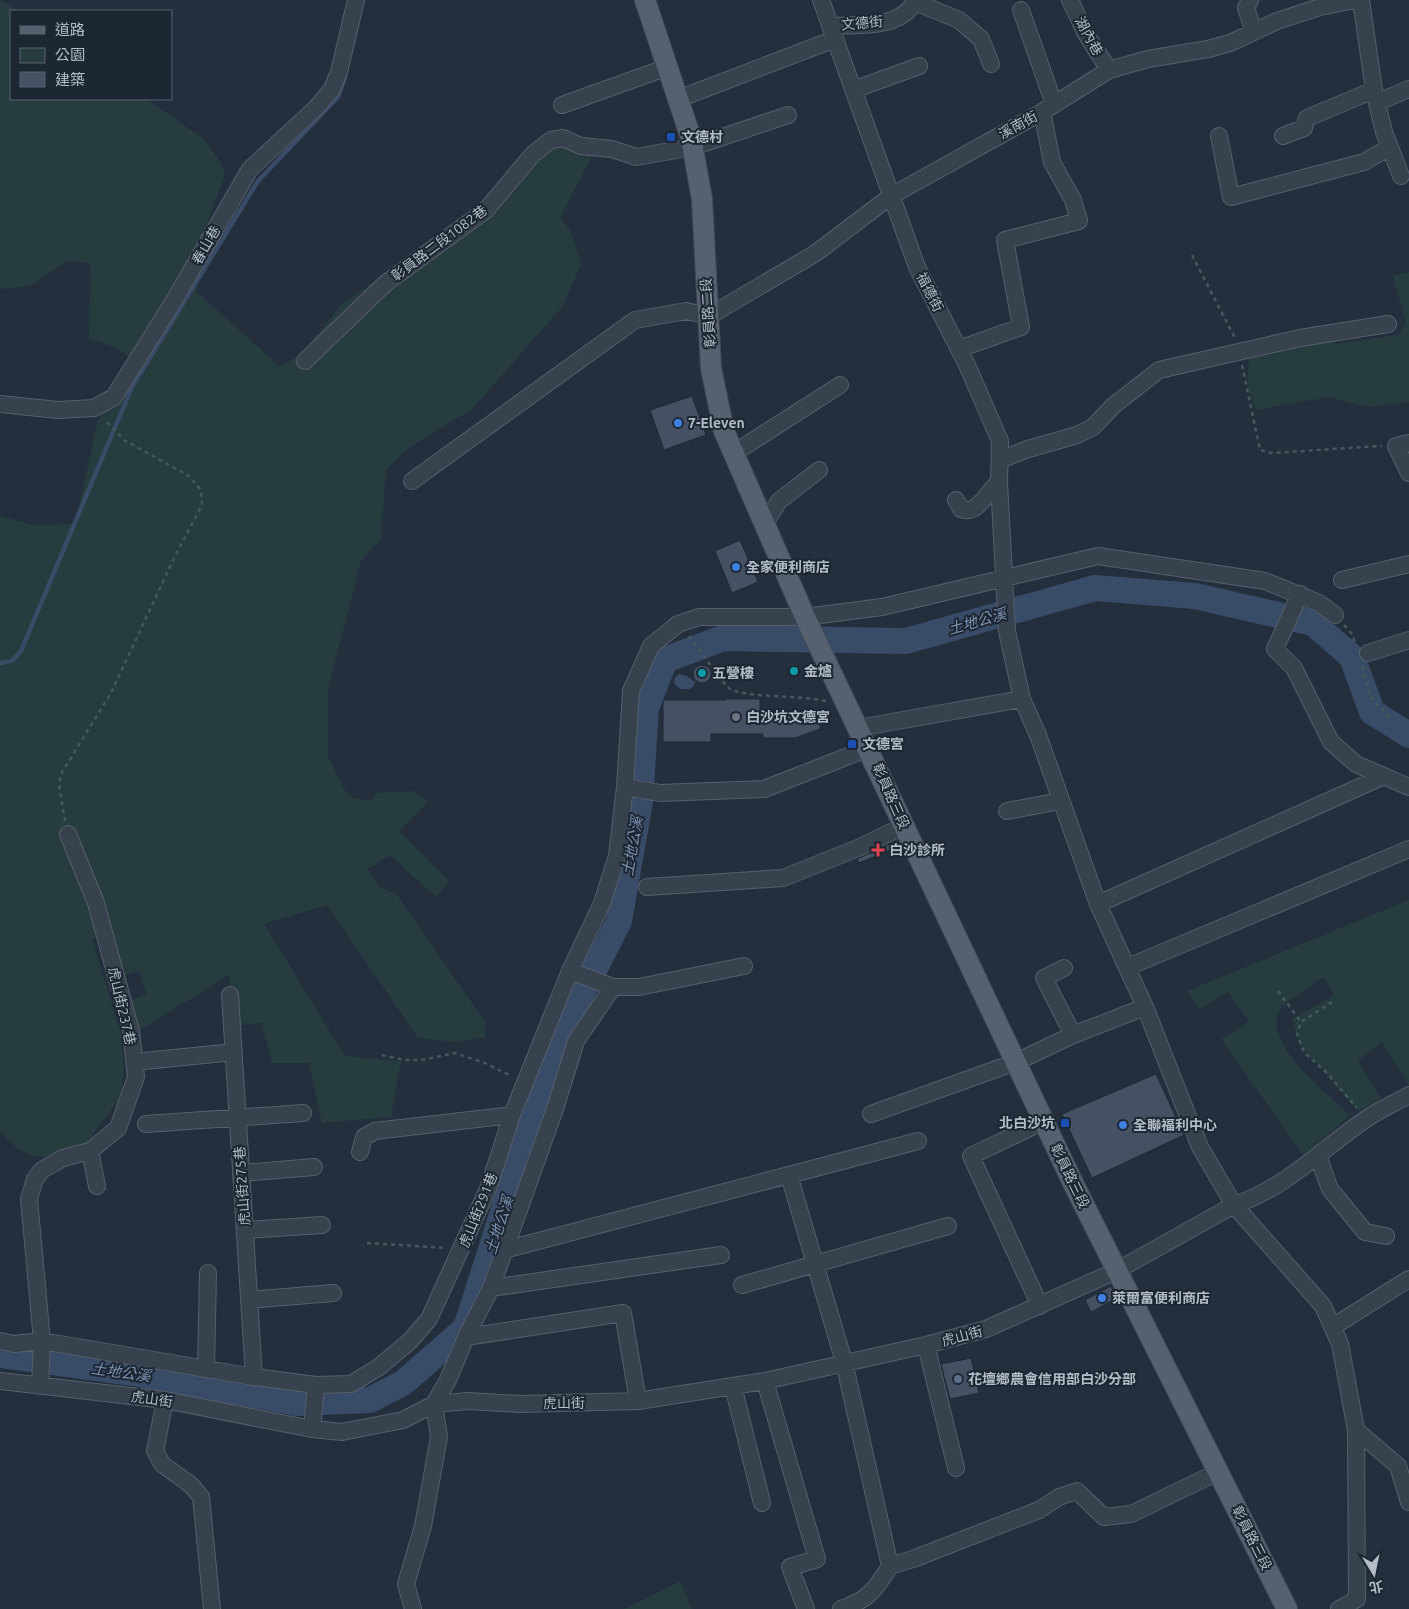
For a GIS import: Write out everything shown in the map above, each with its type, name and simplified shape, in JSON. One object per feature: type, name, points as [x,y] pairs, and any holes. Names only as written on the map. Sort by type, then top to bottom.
[{"type":"main road","name":"彰員路二段","points":[[645,0],[693,147],[702,199],[711,368],[724,431],[764,525],[837,684]]},
{"type":"main road","name":"彰員路三段","points":[[837,684],[1116,1270],[1287,1609]]},
{"type":"street","name":"春山巷","points":[[0,404],[58,410],[94,408],[114,397],[250,168],[316,108],[332,89],[339,72],[356,0]]},
{"type":"street","name":"湖內巷","points":[[1070,0],[1086,34],[1108,70]]},
{"type":"street","points":[[1250,0],[1246,8],[1254,32]]},
{"type":"street","name":"溪南街","points":[[709,316],[816,253],[891,196],[1048,108],[1108,70],[1148,59],[1208,49],[1230,43],[1276,21],[1320,6],[1355,0]]},
{"type":"street","points":[[1361,0],[1376,96],[1384,132],[1401,176]]},
{"type":"street","name":"福德街","points":[[823,1],[917,267],[959,349],[1000,442],[999,482],[1008,631],[1022,698],[1098,904],[1145,1007],[1200,1147],[1234,1205],[1323,1306],[1334,1326],[1340,1344],[1356,1430],[1357,1599],[1339,1609]]},
{"type":"street","points":[[916,1],[960,20],[981,39],[991,64]]},
{"type":"street","name":"文德街","points":[[678,99],[833,33],[887,22],[905,14],[916,1]]},
{"type":"street","points":[[959,349],[1021,327],[1005,240],[1079,221],[1073,200],[1052,162],[1048,108],[1022,10]]},
{"type":"street","points":[[854,90],[919,66]]},
{"type":"street","points":[[562,105],[668,67]]},
{"type":"street","points":[[1283,136],[1304,128],[1307,118],[1376,96],[1409,89]]},
{"type":"street","name":"彰員路二段1082巷","points":[[306,361],[386,283],[486,210],[533,154],[551,140],[563,138],[581,146],[612,149],[636,157],[693,147],[788,115]]},
{"type":"street","points":[[1219,136],[1231,197],[1364,162],[1390,147]]},
{"type":"street","points":[[412,481],[635,320],[686,310],[709,316]]},
{"type":"street","points":[[1000,460],[1028,449],[1077,435],[1093,427],[1113,406],[1159,370],[1300,338],[1388,324]]},
{"type":"street","points":[[734,453],[840,385]]},
{"type":"street","points":[[1403,444],[1409,472]]},
{"type":"street","points":[[764,525],[779,501],[819,470]]},
{"type":"street","points":[[956,500],[961,509],[967,512],[975,510],[989,491],[999,482]]},
{"type":"street","name":"虎山街291巷","points":[[0,1341],[14,1344],[42,1341],[254,1377],[316,1385],[351,1384],[379,1367],[410,1341],[429,1318],[462,1250],[488,1189],[512,1115],[574,973],[602,903],[617,856],[629,788],[631,691],[651,646],[678,624],[699,617],[808,623],[1005,582],[1098,556],[1266,580],[1298,598],[1319,603],[1335,615]]},
{"type":"street","points":[[1342,580],[1409,564]]},
{"type":"street","points":[[1298,598],[1275,649],[1294,668],[1331,742],[1356,764],[1409,787]]},
{"type":"street","points":[[1368,653],[1409,640]]},
{"type":"street","points":[[858,728],[1022,698]]},
{"type":"street","points":[[629,788],[660,793],[764,790],[869,748]]},
{"type":"street","points":[[1098,904],[1384,776]]},
{"type":"street","points":[[1007,811],[1060,801]]},
{"type":"street","points":[[647,887],[783,878],[858,848],[904,826]]},
{"type":"street","name":"虎山街237巷","points":[[40,1386],[42,1341],[29,1199],[35,1179],[42,1170],[63,1158],[90,1151],[118,1128],[136,1077],[131,1031],[96,903],[68,834]]},
{"type":"street","points":[[1128,968],[1409,849]]},
{"type":"street","points":[[574,973],[608,986],[639,987],[744,966]]},
{"type":"street","points":[[1064,968],[1044,978],[1073,1036]]},
{"type":"street","points":[[413,1609],[406,1584],[423,1526],[439,1437],[434,1404],[448,1380],[466,1337],[492,1288],[556,1109],[576,1041],[608,986]]},
{"type":"street","name":"虎山街275巷","points":[[230,995],[254,1377]]},
{"type":"street","points":[[870,1114],[1016,1062],[1073,1036],[1145,1007]]},
{"type":"street","points":[[144,1061],[234,1052]]},
{"type":"street","name":"虎山街","points":[[0,1381],[165,1400],[312,1429],[342,1432],[403,1420],[434,1404],[468,1401],[520,1404],[638,1401],[765,1381],[926,1345],[986,1329],[1040,1306],[1116,1270],[1234,1205],[1252,1199],[1278,1186],[1366,1119],[1409,1094]]},
{"type":"street","points":[[146,1124],[303,1113]]},
{"type":"street","points":[[360,1152],[364,1137],[375,1131],[512,1115]]},
{"type":"street","points":[[1040,1306],[971,1156],[1044,1121]]},
{"type":"street","points":[[504,1250],[918,1141]]},
{"type":"street","points":[[90,1151],[97,1186]]},
{"type":"street","points":[[1318,1156],[1330,1189],[1364,1232],[1386,1236]]},
{"type":"street","points":[[241,1173],[314,1167]]},
{"type":"street","points":[[789,1175],[844,1362],[890,1566]]},
{"type":"street","points":[[245,1230],[322,1225]]},
{"type":"street","points":[[742,1284],[816,1265],[948,1226]]},
{"type":"street","points":[[492,1288],[721,1255]]},
{"type":"street","points":[[206,1369],[208,1273]]},
{"type":"street","points":[[1334,1326],[1409,1278]]},
{"type":"street","points":[[249,1300],[333,1293]]},
{"type":"street","points":[[466,1337],[623,1313],[638,1401]]},
{"type":"street","points":[[926,1345],[956,1468]]},
{"type":"street","points":[[765,1381],[817,1559],[790,1567],[806,1609]]},
{"type":"street","points":[[312,1429],[316,1385]]},
{"type":"street","points":[[733,1386],[762,1503]]},
{"type":"street","points":[[165,1400],[155,1451],[162,1464],[191,1485],[200,1496],[212,1609]]},
{"type":"street","points":[[1356,1430],[1398,1466],[1409,1502]]},
{"type":"street","points":[[841,1609],[859,1604],[877,1587],[890,1566],[913,1559],[1039,1510],[1059,1497],[1077,1491],[1104,1517],[1131,1514],[1218,1472]]},
{"type":"path","points":[[1192,255],[1234,334],[1240,353],[1260,450],[1271,453],[1403,444]]},
{"type":"path","points":[[68,834],[58,784],[61,774],[110,693],[174,558],[202,505],[201,490],[188,476],[124,440],[94,408]]},
{"type":"path","points":[[686,632],[729,689],[748,693],[810,697],[847,706]]},
{"type":"path","points":[[1278,991],[1301,1022]]},
{"type":"path","points":[[1332,1002],[1301,1022],[1296,1034],[1304,1052],[1326,1072],[1366,1119]]},
{"type":"path","points":[[382,1055],[404,1060],[422,1060],[455,1053],[485,1063],[525,1083]]},
{"type":"path","points":[[367,1243],[462,1250]]},
{"type":"green space","points":[[0,0],[17,10],[10,10],[10,100],[147,100],[204,139],[219,160],[225,174],[193,263],[197,292],[280,367],[300,355],[342,304],[489,199],[543,136],[584,143],[591,158],[560,218],[571,231],[581,264],[563,306],[472,409],[410,447],[386,470],[381,539],[361,561],[328,689],[328,756],[343,788],[353,798],[371,801],[376,793],[413,791],[428,802],[399,831],[450,881],[436,897],[390,855],[368,869],[379,886],[397,895],[485,1022],[485,1037],[456,1042],[418,1038],[327,905],[264,924],[345,1056],[401,1061],[391,1117],[322,1123],[309,1063],[272,1063],[261,1022],[234,1027],[229,975],[135,1033],[129,1001],[147,994],[139,971],[122,976],[111,932],[92,939],[121,1034],[124,1067],[121,1097],[85,1144],[46,1157],[33,1156],[18,1149],[0,1132],[0,516],[34,525],[75,524],[98,420],[137,363],[116,347],[89,339],[90,263],[67,261],[31,286],[0,289]]},
{"type":"green space","points":[[1409,272],[1409,402],[1369,407],[1328,397],[1256,410],[1247,389],[1249,351],[1315,334],[1336,344],[1398,335],[1406,323],[1393,276]]},
{"type":"green space","points":[[1409,900],[1409,1086],[1382,1042],[1358,1061],[1381,1099],[1359,1111],[1300,1045],[1292,1019],[1334,995],[1324,977],[1292,999],[1278,1013],[1276,1026],[1281,1040],[1290,1054],[1301,1068],[1350,1115],[1304,1156],[1221,1039],[1249,1022],[1228,992],[1200,1009],[1187,991]]},
{"type":"green space","points":[[680,1581],[692,1609],[624,1609]]},
{"type":"water","points":[[679,674],[687,676],[695,682],[693,687],[680,689],[674,683],[675,678]]},
{"type":"building","name":"7-Eleven","points":[[692,396],[706,435],[664,450],[650,410]]},
{"type":"building","name":"全家便利商店","points":[[740,540],[758,582],[732,593],[715,551]]},
{"type":"building","name":"金爐","points":[[792,664],[796,664],[800,670],[796,676],[792,676],[788,672],[788,668]]},
{"type":"building","name":"五營樓","points":[[702,665],[708,668],[711,674],[708,680],[702,683],[696,680],[693,674],[696,668]]},
{"type":"building","points":[[724,699],[760,699],[760,716],[821,714],[820,729],[795,738],[763,738],[763,734],[711,734],[711,742],[663,742],[663,700],[726,700]]},
{"type":"building","points":[[898,840],[900,846],[859,863],[857,859]]},
{"type":"building","name":"全聯福利中心","points":[[1156,1074],[1184,1135],[1092,1178],[1062,1114]]},
{"type":"building","name":"萊爾富便利商店","points":[[1111,1286],[1117,1298],[1091,1312],[1085,1300]]},
{"type":"building","name":"花壇鄉農會信用部白沙分部","points":[[971,1358],[979,1393],[950,1399],[941,1364]]},
{"type":"waterway","points":[[0,663],[12,661],[21,651],[132,387],[258,181],[338,97],[345,77]]},
{"type":"waterway","name":"土地公溪","points":[[0,1355],[140,1374],[297,1403],[370,1400],[403,1383],[466,1328],[557,1043],[619,921],[640,801],[646,708],[665,660],[723,638],[906,641],[1095,588],[1195,596],[1313,623],[1352,657],[1372,712],[1409,735]]},
{"type":"place","name":"文德村","points":[[671,137]]},
{"type":"place","name":"7-Eleven","points":[[678,423]]},
{"type":"place","name":"全家便利商店","points":[[736,567]]},
{"type":"place","name":"金爐","points":[[794,671]]},
{"type":"place","name":"五營樓","points":[[702,673]]},
{"type":"place","name":"白沙坑文德宮","points":[[736,717]]},
{"type":"place","name":"文德宮","points":[[852,744]]},
{"type":"place","name":"白沙診所","points":[[878,850]]},
{"type":"place","name":"北白沙坑","points":[[1065,1123]]},
{"type":"place","name":"全聯福利中心","points":[[1123,1125]]},
{"type":"place","name":"萊爾富便利商店","points":[[1102,1298]]},
{"type":"place","name":"花壇鄉農會信用部白沙分部","points":[[958,1379]]}]
